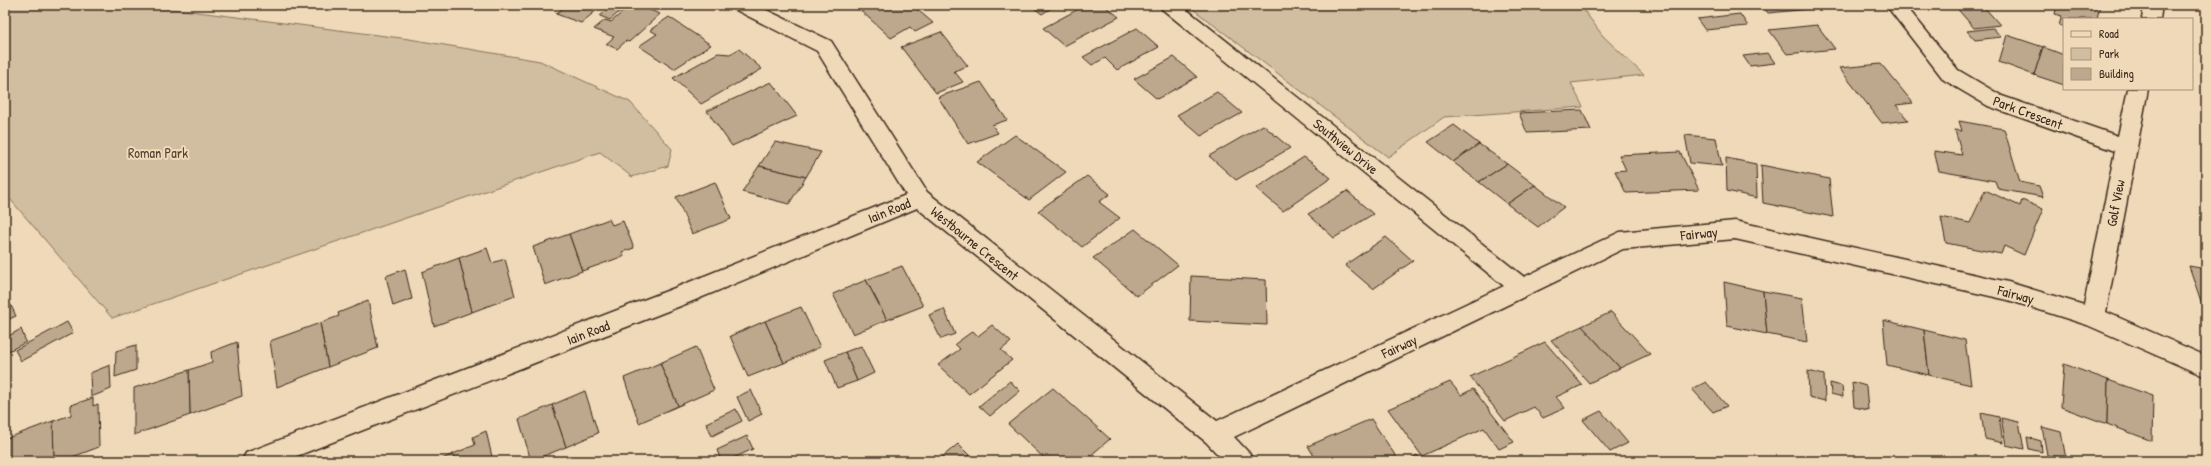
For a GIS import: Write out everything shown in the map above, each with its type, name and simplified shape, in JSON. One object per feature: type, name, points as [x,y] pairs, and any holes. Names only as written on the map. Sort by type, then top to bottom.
[{"type":"street","name":"Westbourne Crescent","points":[[741,5],[824,46],[919,198],[1215,434],[1240,461]]},
{"type":"street","name":"Southview Drive","points":[[1169,5],[1522,288]]},
{"type":"street","name":"Park Crescent","points":[[1895,5],[1951,75],[1957,79],[1995,101],[2126,147]]},
{"type":"street","points":[[2151,18],[2152,5]]},
{"type":"street","name":"Golf View","points":[[2093,317],[2138,90]]},
{"type":"street","name":"Iain Road","points":[[255,461],[680,296],[919,198]]},
{"type":"street","name":"Fairway","points":[[1215,434],[1620,241],[1735,230],[2008,291],[2093,317],[2206,367]]},
{"type":"green space","name":"Roman Park","points":[[5,5],[117,5],[182,10],[409,39],[540,61],[630,102],[672,149],[668,166],[632,177],[600,152],[112,318],[10,199],[5,197]]},
{"type":"green space","points":[[1190,5],[1580,5],[1603,36],[1644,75],[1571,83],[1583,107],[1444,117],[1388,157],[1194,10]]},
{"type":"building","points":[[566,5],[603,5],[581,23],[556,14]]},
{"type":"building","points":[[613,5],[627,5],[610,20],[600,16]]},
{"type":"building","points":[[631,5],[637,5],[660,14],[629,42],[626,41],[617,49],[606,44],[614,37],[594,29],[605,20],[611,22]]},
{"type":"building","points":[[867,5],[912,5],[933,23],[915,32],[910,27],[891,38],[859,9]]},
{"type":"building","points":[[1030,5],[1056,5],[1042,14]]},
{"type":"building","points":[[1086,5],[1104,5],[1119,17],[1064,46],[1043,28]]},
{"type":"building","points":[[1762,5],[1819,5],[1821,8],[1768,13]]},
{"type":"building","points":[[1954,5],[1996,5],[1999,7],[1985,8],[2000,25],[1974,28]]},
{"type":"building","points":[[2057,5],[2100,5],[2097,18],[2063,18],[2063,27],[2059,25],[2062,16],[2055,14]]},
{"type":"building","points":[[1740,14],[1748,26],[1705,30],[1697,19]]},
{"type":"building","points":[[669,17],[711,45],[674,69],[639,46],[657,34],[650,30]]},
{"type":"building","points":[[1817,25],[1835,49],[1787,54],[1769,30]]},
{"type":"building","points":[[1137,28],[1159,47],[1117,70],[1105,58],[1092,65],[1083,57]]},
{"type":"building","points":[[1993,28],[2001,37],[1975,40],[1967,31]]},
{"type":"building","points":[[941,32],[968,66],[954,71],[963,82],[936,93],[901,47]]},
{"type":"building","points":[[2007,35],[2043,47],[2034,75],[1999,62]]},
{"type":"building","points":[[2043,47],[2063,55],[2063,85],[2034,75]]},
{"type":"building","points":[[739,49],[762,69],[701,104],[673,78],[718,53],[730,54]]},
{"type":"building","points":[[1768,53],[1775,63],[1750,66],[1743,56]]},
{"type":"building","points":[[1174,57],[1197,77],[1157,99],[1134,79]]},
{"type":"building","points":[[1881,64],[1913,103],[1896,105],[1908,120],[1882,123],[1839,68]]},
{"type":"building","points":[[771,82],[797,116],[732,146],[707,111]]},
{"type":"building","points":[[981,82],[1007,120],[992,125],[998,133],[968,144],[938,97]]},
{"type":"building","points":[[1217,92],[1242,113],[1201,136],[1177,115]]},
{"type":"building","points":[[1582,110],[1591,130],[1527,133],[1519,113]]},
{"type":"building","points":[[1959,121],[2004,129],[2020,182],[2039,186],[2043,197],[1998,189],[1995,181],[1939,171],[1934,151],[1962,155],[1955,130],[1962,131]]},
{"type":"building","points":[[1263,125],[1290,148],[1236,180],[1209,156]]},
{"type":"building","points":[[1454,125],[1479,144],[1453,162],[1428,142]]},
{"type":"building","points":[[1015,135],[1066,172],[1029,200],[977,162]]},
{"type":"building","points":[[1685,135],[1716,138],[1722,166],[1690,163]]},
{"type":"building","points":[[2206,139],[2206,174],[2202,172]]},
{"type":"building","points":[[775,142],[821,152],[806,177],[759,166]]},
{"type":"building","points":[[1479,144],[1507,164],[1479,182],[1453,162]]},
{"type":"building","points":[[1680,152],[1699,190],[1626,193],[1615,171],[1626,170],[1619,155]]},
{"type":"building","points":[[1304,157],[1331,178],[1283,211],[1256,188]]},
{"type":"building","points":[[1726,158],[1756,164],[1757,198],[1727,191]]},
{"type":"building","points":[[1507,164],[1535,185],[1507,204],[1479,182]]},
{"type":"building","points":[[1761,165],[1829,179],[1833,217],[1763,203]]},
{"type":"building","points":[[759,166],[806,177],[789,204],[742,192]]},
{"type":"building","points":[[1087,176],[1110,194],[1099,202],[1120,218],[1082,247],[1038,211]]},
{"type":"building","points":[[715,182],[731,219],[692,234],[676,197]]},
{"type":"building","points":[[1535,185],[1564,207],[1538,227],[1507,204]]},
{"type":"building","points":[[1985,190],[2020,206],[2022,200],[2043,209],[2024,255],[2004,246],[2001,254],[1946,243],[1941,217],[1970,223]]},
{"type":"building","points":[[1347,191],[1373,214],[1334,238],[1308,214]]},
{"type":"building","points":[[609,219],[612,225],[623,221],[634,248],[622,252],[624,256],[582,271],[569,234]]},
{"type":"building","points":[[2204,220],[2206,221],[2206,256],[2205,255]]},
{"type":"building","points":[[1135,229],[1178,265],[1137,296],[1093,258]]},
{"type":"building","points":[[569,234],[582,271],[545,285],[533,247]]},
{"type":"building","points":[[1386,237],[1413,261],[1373,289],[1345,265]]},
{"type":"building","points":[[487,248],[492,263],[505,259],[515,296],[472,312],[459,258]]},
{"type":"building","points":[[459,258],[472,312],[434,326],[422,272]]},
{"type":"building","points":[[902,266],[923,306],[887,320],[866,280]]},
{"type":"building","points":[[2189,266],[2206,269],[2206,316]]},
{"type":"building","points":[[405,269],[412,299],[393,306],[386,276]]},
{"type":"building","points":[[1191,276],[1266,280],[1267,325],[1190,321]]},
{"type":"building","points":[[866,280],[887,320],[853,334],[833,294]]},
{"type":"building","points":[[1724,282],[1763,291],[1767,334],[1727,326]]},
{"type":"building","points":[[1763,291],[1802,298],[1807,342],[1767,334]]},
{"type":"building","points":[[7,297],[16,316],[5,321],[5,298]]},
{"type":"building","points":[[368,301],[378,348],[328,367],[320,323],[339,316],[338,313]]},
{"type":"building","points":[[801,307],[820,347],[784,363],[765,321]]},
{"type":"building","points":[[944,309],[955,334],[941,339],[929,315]]},
{"type":"building","points":[[1611,312],[1650,354],[1620,368],[1582,326]]},
{"type":"building","points":[[1883,320],[1924,330],[1929,375],[1887,365]]},
{"type":"building","points":[[765,321],[784,363],[748,377],[730,336]]},
{"type":"building","points":[[67,322],[73,333],[21,361],[15,350]]},
{"type":"building","points":[[320,323],[328,367],[277,387],[270,341]]},
{"type":"building","points":[[992,325],[1011,342],[1001,350],[1012,360],[969,394],[938,365],[960,349],[955,344],[973,331],[978,336]]},
{"type":"building","points":[[1582,326],[1620,368],[1589,383],[1551,340]]},
{"type":"building","points":[[21,329],[26,342],[5,353],[5,338]]},
{"type":"building","points":[[1924,330],[1965,340],[1971,385],[1929,375]]},
{"type":"building","points":[[237,342],[242,396],[190,415],[189,370],[212,362],[211,352]]},
{"type":"building","points":[[1545,342],[1582,385],[1556,397],[1565,408],[1543,418],[1534,407],[1505,421],[1470,377]]},
{"type":"building","points":[[136,345],[136,370],[115,377],[116,351]]},
{"type":"building","points":[[861,346],[874,373],[857,381],[845,352]]},
{"type":"building","points":[[696,347],[714,390],[678,406],[660,363]]},
{"type":"building","points":[[845,352],[857,381],[837,388],[825,360]]},
{"type":"building","points":[[660,363],[678,406],[639,423],[624,378]]},
{"type":"building","points":[[2064,364],[2108,380],[2107,424],[2061,407]]},
{"type":"building","points":[[110,365],[111,389],[91,397],[90,373]]},
{"type":"building","points":[[189,370],[190,415],[134,435],[134,388]]},
{"type":"building","points":[[1808,371],[1824,375],[1825,401],[1809,397]]},
{"type":"building","points":[[2108,380],[2153,396],[2152,441],[2107,424]]},
{"type":"building","points":[[1010,381],[1020,391],[990,416],[979,406]]},
{"type":"building","points":[[1450,382],[1461,395],[1473,389],[1514,442],[1499,449],[1484,428],[1422,456],[1388,409]]},
{"type":"building","points":[[1706,382],[1727,406],[1713,412],[1692,389]]},
{"type":"building","points":[[1852,382],[1866,386],[1868,410],[1854,407]]},
{"type":"building","points":[[1830,383],[1842,386],[1843,397],[1831,394]]},
{"type":"building","points":[[1053,388],[1110,439],[1084,461],[1047,461],[1008,424]]},
{"type":"building","points":[[751,390],[762,414],[748,421],[737,397]]},
{"type":"building","points":[[585,391],[598,433],[566,447],[552,405]]},
{"type":"building","points":[[93,398],[93,406],[98,404],[99,447],[62,461],[54,461],[53,421],[71,415],[71,405]]},
{"type":"building","points":[[552,405],[566,447],[531,461],[519,419]]},
{"type":"building","points":[[736,409],[742,421],[712,436],[706,423]]},
{"type":"building","points":[[1601,411],[1628,443],[1610,452],[1583,420]]},
{"type":"building","points":[[1981,413],[1999,417],[2003,443],[1985,439]]},
{"type":"building","points":[[2001,418],[2019,422],[2024,449],[2006,445]]},
{"type":"building","points":[[1371,419],[1399,461],[1317,461],[1308,446]]},
{"type":"building","points":[[53,421],[54,461],[5,461],[5,439]]},
{"type":"building","points":[[2042,427],[2061,432],[2066,459],[2047,455]]},
{"type":"building","points":[[486,431],[493,461],[455,461],[453,454],[475,445],[473,437]]},
{"type":"building","points":[[747,436],[753,449],[727,461],[721,461],[717,450]]},
{"type":"building","points":[[2027,437],[2041,441],[2042,452],[2029,449]]},
{"type":"building","points":[[958,444],[969,455],[962,461],[937,461]]},
{"type":"building","points":[[453,454],[455,461],[438,461]]},
{"type":"building","points":[[969,455],[975,461],[962,461]]},
{"type":"building","points":[[1417,455],[1422,461],[1407,461]]}]
